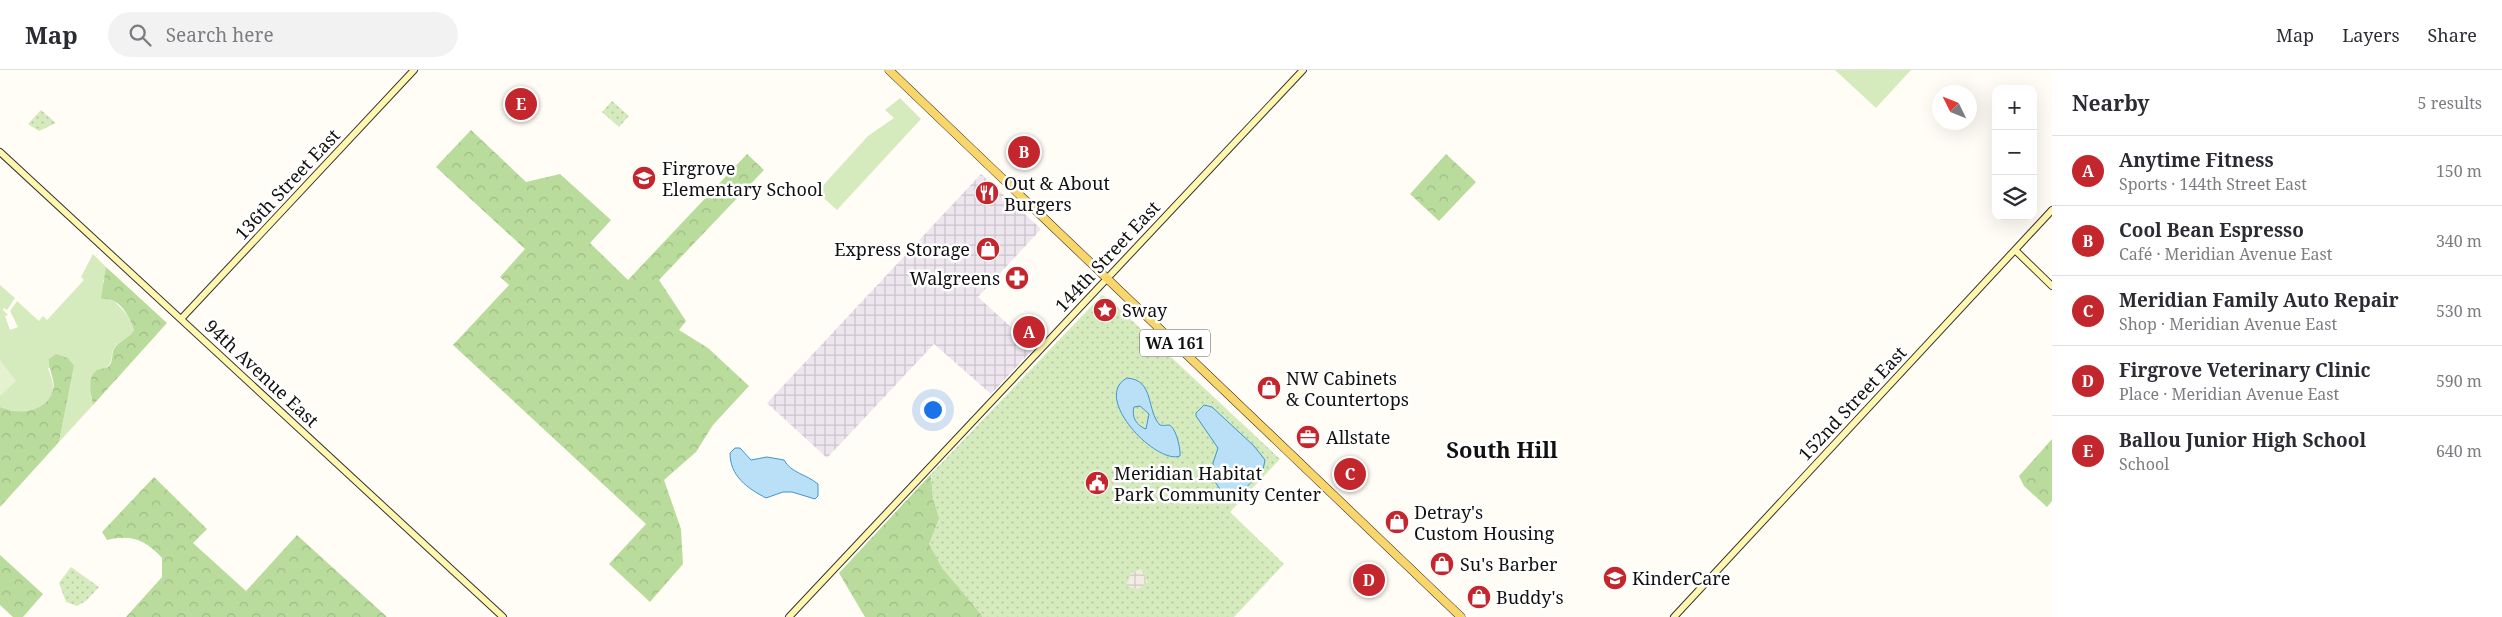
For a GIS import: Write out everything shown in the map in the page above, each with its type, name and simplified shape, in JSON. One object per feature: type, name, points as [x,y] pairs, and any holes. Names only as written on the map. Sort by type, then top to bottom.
[{"type":"main road","name":"136th Street East","points":[[181,319],[414,70]]},
{"type":"main road","name":"WA 161","points":[[888,70],[1461,617]]},
{"type":"main road","name":"144th Street East","points":[[790,617],[1302,70]]},
{"type":"main road","name":"94th Avenue East","points":[[0,152],[503,617]]},
{"type":"main road","name":"152nd Street East","points":[[1674,617],[2052,210]]},
{"type":"main road","points":[[2015,250],[2052,286]]},
{"type":"shaded area","points":[[981,174],[1041,229],[978,297],[1034,348],[991,394],[934,344],[827,458],[767,403]]},
{"type":"shaded area","points":[[1141,569],[1148,582],[1138,589],[1126,586],[1131,573]]},
{"type":"green space","points":[[1835,70],[1911,70],[1876,108]]},
{"type":"green space","points":[[900,98],[921,119],[837,210],[817,192],[868,136],[894,118],[885,110]]},
{"type":"green space","points":[[612,101],[629,116],[619,127],[602,112]]},
{"type":"green space","points":[[41,110],[56,123],[39,131],[28,124]]},
{"type":"green space","points":[[471,130],[526,182],[560,174],[611,220],[590,243],[628,280],[747,154],[764,170],[659,280],[686,321],[679,330],[708,348],[749,386],[713,425],[696,452],[664,480],[681,529],[683,564],[650,602],[609,564],[646,524],[453,345],[509,285],[500,277],[525,249],[436,167]]},
{"type":"green space","points":[[1446,154],[1476,182],[1439,221],[1410,194]]},
{"type":"green space","points":[[93,254],[106,267],[107,273],[103,281],[107,291],[126,314],[134,330],[115,347],[108,366],[96,371],[91,395],[93,405],[59,442],[74,366],[48,368],[53,387],[51,396],[41,407],[33,410],[15,411],[0,407],[0,285],[15,298],[7,310],[4,308],[3,310],[8,315],[5,316],[10,330],[18,327],[10,311],[17,301],[39,321],[43,316],[47,320],[84,280],[81,277]]},
{"type":"green space","points":[[106,267],[167,323],[93,405],[90,386],[91,377],[97,370],[108,367],[116,346],[134,330],[126,312],[118,303],[113,300],[101,299]]},
{"type":"green space","points":[[1102,295],[1109,299],[1280,459],[1230,512],[1284,564],[1234,617],[983,617],[942,568],[929,544],[939,518],[933,498],[931,474]]},
{"type":"green space","points":[[56,354],[68,358],[74,366],[59,442],[0,507],[0,407],[7,410],[23,411],[38,408],[45,403],[50,398],[54,386],[49,359]]},
{"type":"green space","points":[[0,360],[16,381],[0,396]]},
{"type":"green space","points":[[2052,439],[2052,501],[2047,507],[2024,486],[2019,476]]},
{"type":"green space","points":[[931,474],[933,498],[965,593],[983,617],[865,617],[839,573]]},
{"type":"green space","points":[[154,477],[207,529],[193,543],[246,591],[297,535],[387,617],[126,617],[162,577],[162,558],[150,547],[138,540],[116,538],[107,540],[102,532]]},
{"type":"green space","points":[[0,555],[43,594],[23,617],[13,617],[0,605]]},
{"type":"green space","points":[[71,567],[99,587],[86,601],[77,606],[66,602],[59,583]]},
{"type":"water","points":[[1127,378],[1142,384],[1160,425],[1169,425],[1174,430],[1179,444],[1180,456],[1169,456],[1157,450],[1131,428],[1122,413],[1117,399],[1118,387]],"holes":[[[1140,406],[1149,414],[1146,429],[1136,421],[1133,414],[1134,407]]]},
{"type":"water","points":[[1204,405],[1212,407],[1254,446],[1265,460],[1263,470],[1235,499],[1225,496],[1215,482],[1227,472],[1223,468],[1214,472],[1213,463],[1218,448],[1196,416],[1196,413]]},
{"type":"water","points":[[735,448],[740,448],[751,460],[767,457],[784,460],[795,471],[818,484],[818,496],[815,499],[792,492],[783,492],[766,498],[759,494],[736,475],[730,453]]},
{"type":"place","name":"Ballou Junior High School","points":[[521,104]]},
{"type":"place","name":"Cool Bean Espresso","points":[[1024,152]]},
{"type":"place","name":"Firgrove Elementary School","points":[[644,178]]},
{"type":"place","name":"Out & About Burgers","points":[[987,193]]},
{"type":"place","name":"Express Storage","points":[[988,249]]},
{"type":"place","name":"Walgreens","points":[[1017,278]]},
{"type":"place","name":"Sway","points":[[1105,310]]},
{"type":"place","name":"Anytime Fitness","points":[[1029,332]]},
{"type":"place","name":"NW Cabinets & Countertops","points":[[1269,388]]},
{"type":"place","name":"Allstate","points":[[1308,437]]},
{"type":"place","name":"Meridian Family Auto Repair","points":[[1350,474]]},
{"type":"place","name":"Meridian Habitat Park Community Center","points":[[1097,483]]},
{"type":"place","name":"Detray's Custom Housing","points":[[1397,522]]},
{"type":"place","name":"Su's Barber","points":[[1442,564]]},
{"type":"place","name":"KinderCare","points":[[1615,578]]},
{"type":"place","name":"Firgrove Veterinary Clinic","points":[[1369,580]]},
{"type":"place","name":"Buddy's","points":[[1479,597]]},
{"type":"district","name":"South Hill","points":[[1502,449]]}]
